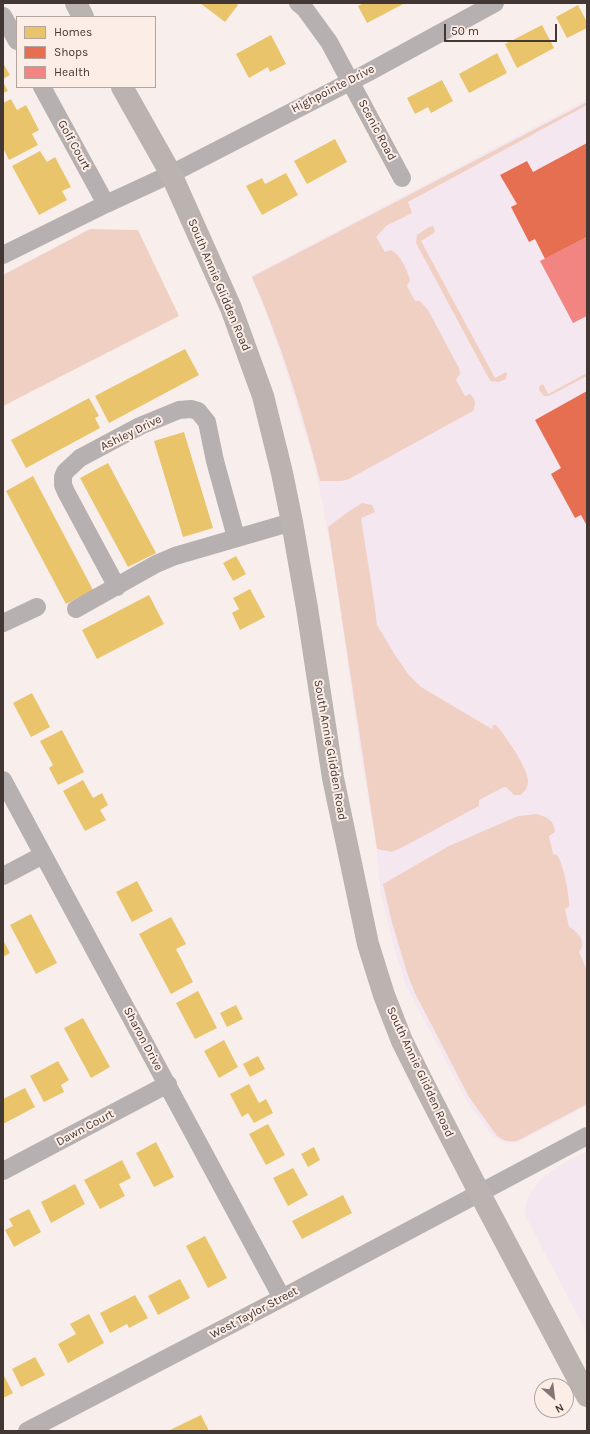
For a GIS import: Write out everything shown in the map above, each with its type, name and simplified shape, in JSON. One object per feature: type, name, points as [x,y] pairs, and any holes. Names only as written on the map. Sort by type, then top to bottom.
[{"type":"main road","points":[[76,3],[82,16]]},
{"type":"main road","name":"South Annie Glidden Road","points":[[123,88],[171,174],[231,308],[263,396],[282,473],[308,608],[333,778],[368,944],[384,995],[402,1041],[480,1194],[587,1396]]},
{"type":"street","name":"Scenic Road","points":[[298,3],[305,9],[329,42],[402,178]]},
{"type":"street","name":"Highpointe Drive","points":[[171,174],[350,81],[495,3]]},
{"type":"street","points":[[3,16],[16,39]]},
{"type":"street","name":"Golf Court","points":[[43,88],[106,204]]},
{"type":"street","points":[[3,255],[106,204],[171,174]]},
{"type":"street","name":"Ashley Drive","points":[[117,587],[66,492],[63,484],[63,477],[65,472],[80,458],[140,426],[179,410],[191,408],[198,411],[207,422],[215,461],[236,537]]},
{"type":"street","points":[[76,609],[156,564],[175,556],[236,537],[292,522]]},
{"type":"street","points":[[3,623],[37,607]]},
{"type":"street","name":"Sharon Drive","points":[[3,780],[282,1298]]},
{"type":"street","points":[[3,876],[43,855]]},
{"type":"street","name":"Dawn Court","points":[[3,1171],[168,1084]]},
{"type":"street","name":"West Taylor Street","points":[[27,1431],[480,1194],[587,1136]]},
{"type":"shaded area","points":[[587,99],[587,1106],[517,1143],[506,1144],[493,1137],[466,1100],[405,983],[394,948],[381,896],[375,835],[363,772],[335,574],[313,459],[281,355],[266,312],[251,276]]},
{"type":"shaded area","points":[[587,102],[587,105],[408,202],[412,213],[386,226],[376,237],[385,252],[391,250],[395,252],[403,263],[410,280],[407,286],[415,301],[420,301],[428,310],[459,368],[460,374],[456,380],[465,396],[470,394],[473,398],[475,406],[473,411],[349,479],[342,481],[320,481],[306,429],[282,352],[252,277]]},
{"type":"shaded area","points":[[433,226],[435,231],[434,233],[421,241],[495,378],[506,372],[506,379],[499,382],[491,381],[488,377],[416,243],[417,235]]},
{"type":"shaded area","points":[[90,229],[138,230],[179,316],[3,406],[3,275]]},
{"type":"shaded area","points":[[587,373],[587,376],[549,396],[544,396],[539,390],[539,386],[543,384],[548,394]]},
{"type":"shaded area","points":[[362,503],[372,505],[375,512],[361,518],[377,625],[408,674],[421,687],[492,729],[493,725],[496,725],[505,736],[520,760],[527,775],[528,781],[528,785],[521,795],[514,795],[506,787],[504,787],[479,800],[479,806],[392,852],[377,849],[328,527]]},
{"type":"shaded area","points":[[537,814],[544,816],[552,822],[555,832],[549,836],[553,854],[557,855],[562,865],[566,880],[569,907],[565,909],[569,927],[576,932],[582,940],[582,947],[579,952],[587,970],[587,1104],[519,1140],[510,1141],[497,1136],[469,1097],[415,993],[407,973],[391,919],[383,884],[449,846],[518,816]]},
{"type":"shaded area","points":[[587,1151],[587,1333],[524,1211],[529,1195],[542,1178],[561,1165]]},
{"type":"building: Homes","points":[[200,3],[236,3],[238,5],[225,22]]},
{"type":"building: Homes","points":[[364,3],[405,3],[367,23],[358,6]]},
{"type":"building: Homes","points":[[578,5],[587,22],[587,28],[567,38],[556,17]]},
{"type":"building: Homes","points":[[542,25],[554,48],[517,68],[505,44]]},
{"type":"building: Homes","points":[[271,35],[286,64],[270,72],[268,67],[249,78],[236,54]]},
{"type":"building: Homes","points":[[497,53],[507,73],[469,93],[459,74]]},
{"type":"building: Homes","points":[[3,63],[10,75],[3,79]]},
{"type":"building: Homes","points":[[442,80],[453,101],[431,113],[428,107],[415,114],[407,98]]},
{"type":"building: Homes","points":[[3,82],[8,91],[3,93]]},
{"type":"building: Homes","points":[[11,99],[17,110],[26,105],[39,130],[32,134],[38,145],[9,160],[3,148],[3,103]]},
{"type":"building: Homes","points":[[335,139],[347,162],[307,184],[294,161]]},
{"type":"building: Homes","points":[[40,151],[47,162],[55,157],[71,187],[62,191],[67,200],[39,215],[12,166]]},
{"type":"building: Homes","points":[[286,173],[298,195],[262,215],[246,186],[262,178],[265,184]]},
{"type":"building: Homes","points":[[185,349],[199,375],[109,423],[95,396]]},
{"type":"building: Homes","points":[[89,398],[99,416],[95,418],[100,428],[26,468],[11,440]]},
{"type":"building: Homes","points":[[184,432],[213,528],[183,537],[154,441]]},
{"type":"building: Homes","points":[[108,463],[156,553],[128,567],[80,478]]},
{"type":"building: Homes","points":[[33,476],[93,590],[66,604],[6,491]]},
{"type":"building: Homes","points":[[236,556],[246,574],[233,581],[223,563]]},
{"type":"building: Homes","points":[[250,589],[265,617],[240,630],[232,613],[239,609],[233,598]]},
{"type":"building: Homes","points":[[149,595],[164,624],[97,659],[82,630]]},
{"type":"building: Homes","points":[[32,693],[50,727],[31,737],[13,703]]},
{"type":"building: Homes","points":[[62,730],[84,772],[58,785],[49,768],[53,765],[40,741]]},
{"type":"building: Homes","points":[[83,780],[93,798],[102,793],[108,805],[100,810],[106,820],[85,831],[63,791]]},
{"type":"building: Homes","points":[[137,881],[153,911],[132,922],[116,892]]},
{"type":"building: Homes","points":[[31,914],[57,963],[36,974],[10,925]]},
{"type":"building: Homes","points":[[171,917],[186,944],[176,949],[193,982],[171,994],[139,934]]},
{"type":"building: Homes","points":[[3,940],[10,953],[3,957]]},
{"type":"building: Homes","points":[[198,991],[217,1028],[195,1039],[176,1003]]},
{"type":"building: Homes","points":[[236,1005],[243,1019],[227,1027],[220,1013]]},
{"type":"building: Homes","points":[[83,1018],[110,1067],[91,1078],[64,1028]]},
{"type":"building: Homes","points":[[224,1040],[238,1067],[219,1078],[204,1051]]},
{"type":"building: Homes","points":[[258,1056],[265,1069],[250,1077],[243,1064]]},
{"type":"building: Homes","points":[[58,1061],[69,1080],[61,1085],[64,1092],[44,1102],[30,1076]]},
{"type":"building: Homes","points":[[249,1084],[259,1103],[266,1099],[273,1113],[254,1123],[248,1113],[242,1117],[230,1094]]},
{"type":"building: Homes","points":[[25,1088],[35,1107],[3,1124],[3,1099]]},
{"type":"building: Homes","points":[[268,1124],[285,1155],[266,1165],[249,1134]]},
{"type":"building: Homes","points":[[156,1142],[174,1177],[154,1187],[136,1153]]},
{"type":"building: Homes","points":[[314,1147],[320,1160],[308,1167],[301,1154]]},
{"type":"building: Homes","points":[[122,1160],[131,1178],[119,1184],[125,1196],[100,1209],[84,1180]]},
{"type":"building: Homes","points":[[293,1168],[308,1195],[288,1206],[273,1178]]},
{"type":"building: Homes","points":[[75,1184],[85,1204],[51,1223],[41,1202]]},
{"type":"building: Homes","points":[[343,1195],[352,1213],[302,1239],[292,1221]]},
{"type":"building: Homes","points":[[29,1209],[41,1232],[14,1247],[5,1230],[13,1226],[9,1219]]},
{"type":"building: Homes","points":[[205,1236],[227,1278],[208,1288],[186,1246]]},
{"type":"building: Homes","points":[[180,1279],[190,1298],[158,1315],[148,1296]]},
{"type":"building: Homes","points":[[135,1295],[148,1318],[129,1328],[127,1324],[110,1333],[100,1313]]},
{"type":"building: Homes","points":[[89,1314],[104,1343],[68,1363],[58,1344],[76,1334],[70,1324]]},
{"type":"building: Homes","points":[[35,1357],[45,1375],[21,1387],[12,1369]]},
{"type":"building: Homes","points":[[3,1374],[13,1393],[3,1398]]},
{"type":"building: Homes","points":[[201,1415],[209,1431],[168,1431]]},
{"type":"building: Shops","points":[[587,143],[587,237],[545,259],[535,239],[529,242],[511,207],[517,204],[500,175],[527,161],[533,172]]},
{"type":"building: Shops","points":[[587,391],[587,526],[581,515],[575,518],[551,474],[561,468],[535,420]]},
{"type":"building: Health","points":[[587,237],[587,316],[573,323],[540,261]]}]
